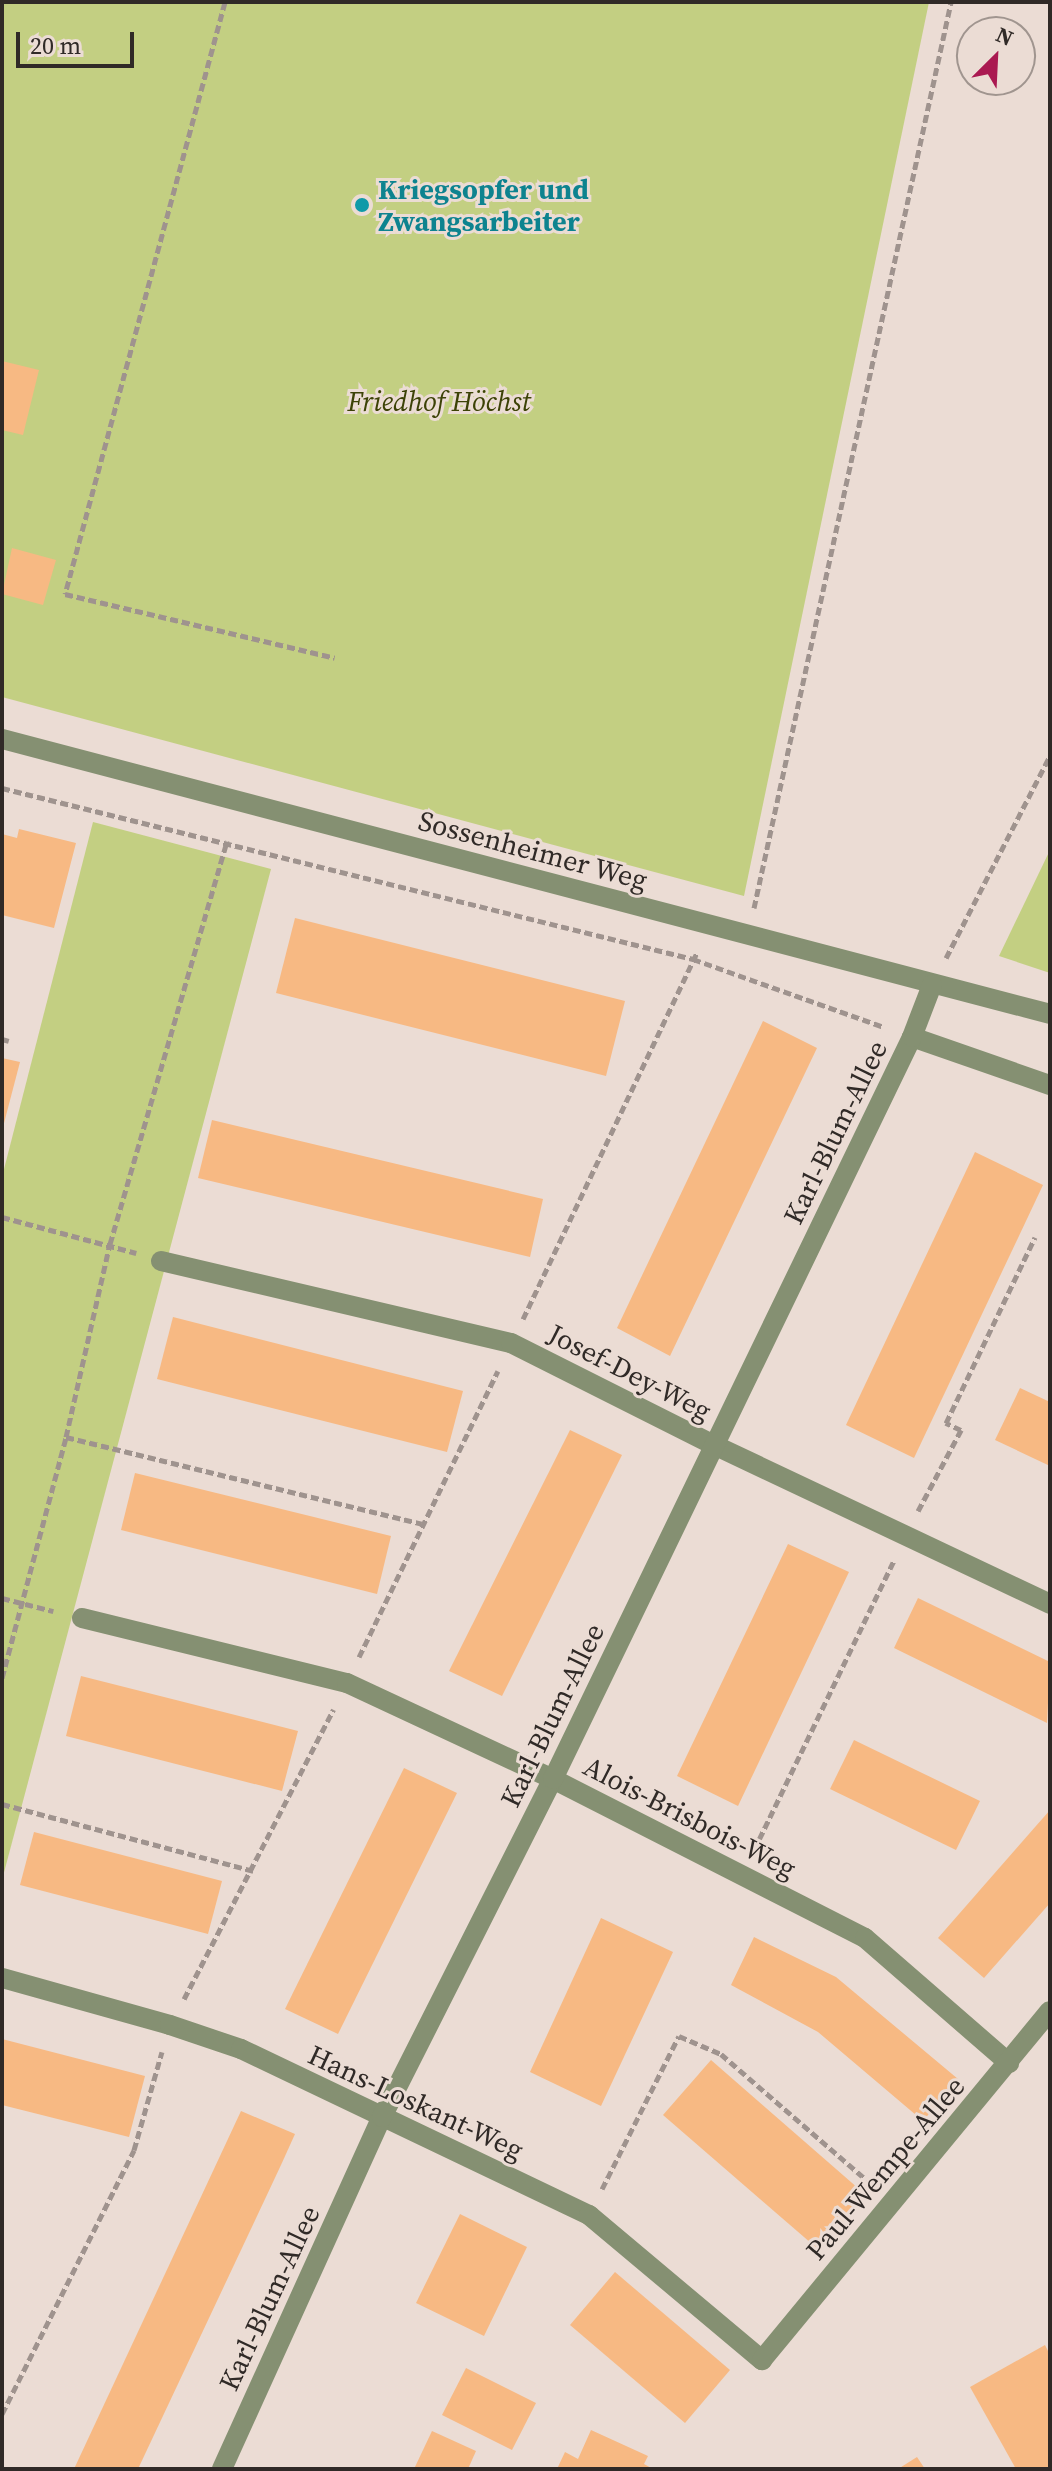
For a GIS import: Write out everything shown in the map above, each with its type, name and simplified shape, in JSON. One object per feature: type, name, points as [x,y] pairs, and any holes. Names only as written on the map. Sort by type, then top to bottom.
[{"type":"street","name":"Sossenheimer Weg","points":[[2,739],[1050,1014]]},
{"type":"street","name":"Karl-Blum-Allee","points":[[222,2469],[382,2117],[553,1779],[912,1037],[932,985]]},
{"type":"street","points":[[912,1037],[1050,1085]]},
{"type":"street","name":"Josef-Dey-Weg","points":[[161,1261],[511,1343],[714,1445],[1050,1604]]},
{"type":"street","name":"Alois-Brisbois-Weg","points":[[82,1618],[347,1683],[553,1779],[865,1938],[1009,2063]]},
{"type":"street","name":"Hans-Loskant-Weg","points":[[2,1978],[170,2025],[241,2049],[589,2215],[762,2360]]},
{"type":"street","name":"Paul-Wempe-Allee","points":[[762,2360],[1050,2011]]},
{"type":"path","points":[[225,2],[65,594],[335,658]]},
{"type":"path","points":[[748,934],[951,2]]},
{"type":"path","points":[[932,985],[1050,756]]},
{"type":"path","points":[[2,788],[227,841],[693,959],[912,1037]]},
{"type":"path","points":[[2,1678],[66,1437],[110,1244],[227,841]]},
{"type":"path","points":[[2,1217],[110,1244],[161,1261]]},
{"type":"path","points":[[66,1437],[422,1524]]},
{"type":"path","points":[[2,1598],[82,1618]]},
{"type":"path","points":[[2,1804],[253,1871]]},
{"type":"path","points":[[589,2215],[679,2036],[721,2054],[893,2203]]},
{"type":"green space","name":"Friedhof Höchst","points":[[2,2],[929,2],[744,896],[2,697]]},
{"type":"green space","points":[[93,822],[271,869],[2,1880],[2,1177]]},
{"type":"green space","points":[[1050,850],[1050,973],[999,956]]},
{"type":"building","points":[[2,361],[39,370],[23,435],[2,430]]},
{"type":"building","points":[[12,548],[56,560],[43,605],[2,594]]},
{"type":"building","points":[[19,829],[76,843],[54,928],[2,915],[2,834],[17,838]]},
{"type":"building","points":[[295,918],[625,1001],[606,1076],[276,993]]},
{"type":"building","points":[[763,1021],[817,1048],[670,1356],[617,1328]]},
{"type":"building","points":[[2,1058],[20,1062],[3,1127],[2,1126]]},
{"type":"building","points":[[212,1120],[543,1199],[530,1257],[198,1178]]},
{"type":"building","points":[[975,1152],[1043,1185],[914,1458],[846,1425]]},
{"type":"building","points":[[173,1317],[463,1391],[447,1452],[157,1379]]},
{"type":"building","points":[[1020,1388],[1050,1402],[1050,1466],[995,1440]]},
{"type":"building","points":[[570,1430],[622,1455],[502,1696],[449,1671]]},
{"type":"building","points":[[135,1473],[391,1536],[377,1594],[121,1530]]},
{"type":"building","points":[[788,1544],[849,1572],[738,1806],[677,1776]]},
{"type":"building","points":[[918,1598],[1050,1662],[1047,1723],[894,1648]]},
{"type":"building","points":[[81,1676],[298,1731],[282,1791],[66,1736]]},
{"type":"building","points":[[854,1740],[980,1801],[956,1850],[830,1789]]},
{"type":"building","points":[[404,1768],[457,1793],[338,2034],[285,2009]]},
{"type":"building","points":[[1050,1810],[1050,1903],[984,1978],[938,1938]]},
{"type":"building","points":[[34,1832],[222,1881],[208,1934],[20,1885]]},
{"type":"building","points":[[601,1918],[673,1952],[601,2106],[530,2072]]},
{"type":"building","points":[[754,1937],[836,1977],[958,2079],[923,2121],[818,2032],[731,1985]]},
{"type":"building","points":[[2,2039],[145,2076],[129,2137],[2,2105]]},
{"type":"building","points":[[711,2060],[867,2196],[819,2250],[663,2115]]},
{"type":"building","points":[[241,2111],[295,2134],[281,2165],[138,2469],[74,2469]]},
{"type":"building","points":[[460,2214],[527,2247],[484,2336],[416,2303]]},
{"type":"building","points":[[615,2272],[730,2370],[685,2423],[570,2325]]},
{"type":"building","points":[[1045,2345],[1050,2355],[1050,2469],[1016,2469],[970,2387]]},
{"type":"building","points":[[466,2368],[536,2403],[512,2450],[442,2415]]},
{"type":"building","points":[[591,2430],[648,2456],[644,2464],[653,2469],[557,2469],[565,2452],[578,2459]]},
{"type":"building","points":[[432,2431],[476,2451],[468,2469],[414,2469]]},
{"type":"building","points":[[917,2457],[925,2469],[898,2469]]},
{"type":"place","name":"Kriegsopfer und Zwangsarbeiter","points":[[362,205]]}]
